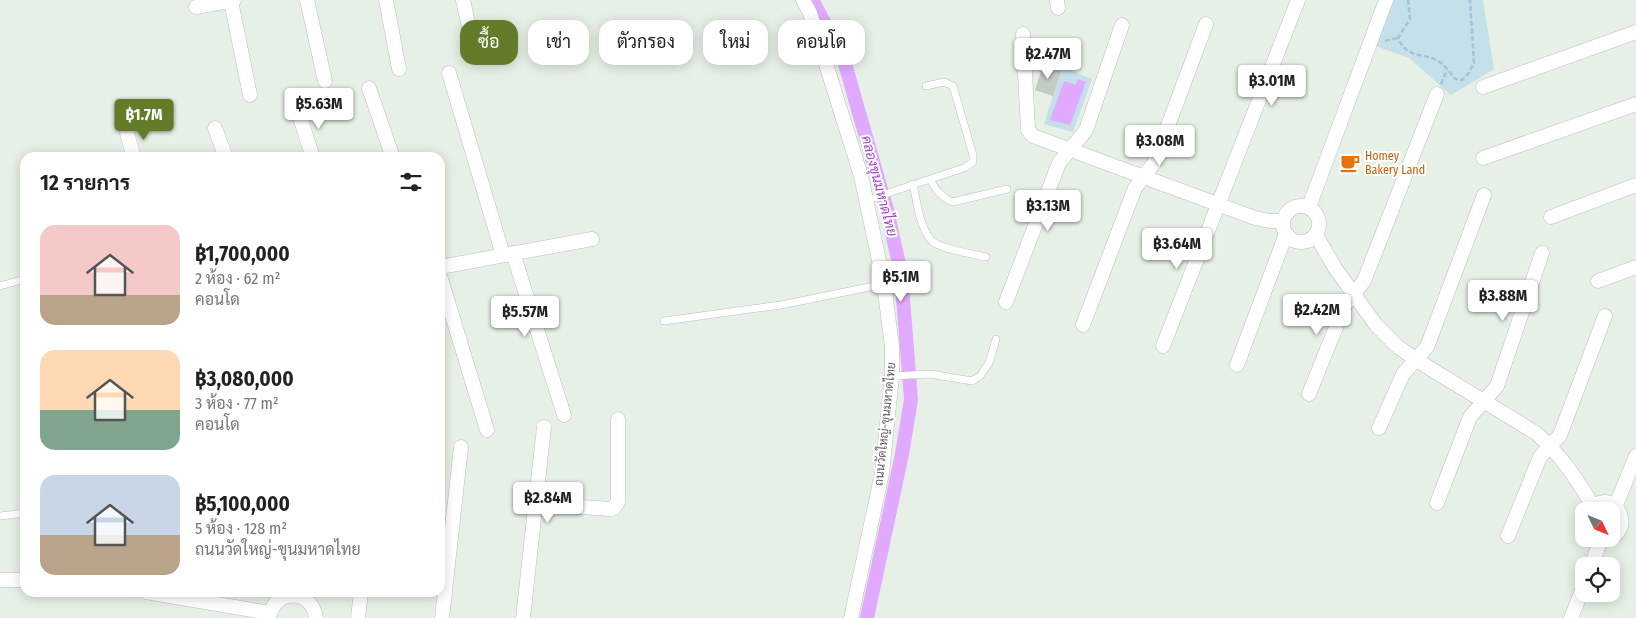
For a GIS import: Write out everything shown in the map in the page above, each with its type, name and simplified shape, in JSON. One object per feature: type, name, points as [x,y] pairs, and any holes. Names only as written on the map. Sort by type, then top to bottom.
[{"type":"street","points":[[196,7],[232,0],[250,95]]},
{"type":"street","points":[[307,0],[325,81]]},
{"type":"street","points":[[386,0],[399,68]]},
{"type":"street","points":[[464,0],[468,20]]},
{"type":"street","name":"ถนนวัดใหญ่-ขุนมหาดไทย","points":[[803,0],[810,13],[861,176],[872,198],[897,376],[882,474],[850,618]]},
{"type":"street","points":[[1163,346],[1298,0]]},
{"type":"street","points":[[1309,207],[1386,0]]},
{"type":"street","points":[[1084,325],[1135,188],[1154,163],[1206,24]]},
{"type":"street","points":[[1006,302],[1059,163],[1086,130],[1122,25]]},
{"type":"street","points":[[1483,87],[1636,32]]},
{"type":"street","points":[[1023,34],[1028,130],[1033,136],[1255,218],[1270,221],[1285,227],[1294,240],[1300,242],[1306,242],[1316,235],[1319,218],[1316,212],[1309,207],[1300,205],[1294,207],[1285,215],[1285,227],[1237,365]]},
{"type":"street","points":[[449,73],[508,254],[564,415]]},
{"type":"street","points":[[370,88],[391,152]]},
{"type":"street","points":[[1309,394],[1345,305],[1364,281],[1437,94]]},
{"type":"street","points":[[1483,158],[1636,104]]},
{"type":"street","points":[[298,111],[311,152]]},
{"type":"street","points":[[215,128],[224,152]]},
{"type":"street","points":[[127,133],[131,152]]},
{"type":"street","points":[[1551,217],[1636,185]]},
{"type":"street","points":[[1380,428],[1403,374],[1427,347],[1484,195]]},
{"type":"street","points":[[1316,235],[1353,294],[1376,325],[1398,347],[1416,360],[1536,433],[1566,463],[1587,502]]},
{"type":"street","points":[[445,266],[592,239]]},
{"type":"street","points":[[1436,503],[1470,417],[1497,386],[1542,253]]},
{"type":"street","points":[[1598,281],[1636,267]]},
{"type":"street","points":[[445,292],[487,430]]},
{"type":"street","points":[[1508,536],[1540,456],[1560,435],[1605,316]]},
{"type":"street","points":[[535,504],[614,508],[618,502],[618,419]]},
{"type":"street","points":[[523,618],[544,427]]},
{"type":"street","points":[[445,591],[461,447]]},
{"type":"street","points":[[1617,502],[1636,456]]},
{"type":"street","points":[[1620,509],[1624,522],[1620,532]]},
{"type":"street","points":[[0,580],[20,580]]},
{"type":"street","points":[[173,597],[269,615],[275,603],[281,598],[286,597]]},
{"type":"street","points":[[306,597],[315,611],[316,618]]},
{"type":"street","points":[[358,618],[360,597]]},
{"type":"street","points":[[442,618],[444,597]]},
{"type":"street","points":[[1571,618],[1577,602]]},
{"type":"lane","points":[[872,198],[931,180],[969,166],[973,162],[973,155],[953,86],[944,82],[926,86]]},
{"type":"lane","points":[[931,180],[933,186],[949,201],[953,202],[1007,189]]},
{"type":"lane","points":[[913,184],[923,224],[931,241],[943,247],[986,257]]},
{"type":"lane","points":[[0,286],[20,280]]},
{"type":"lane","points":[[664,321],[781,305],[884,284]]},
{"type":"lane","points":[[897,376],[930,374],[972,381],[980,376],[989,363],[996,339]]},
{"type":"lane","points":[[0,516],[20,514]]},
{"type":"path","points":[[1408,0],[1410,19],[1398,38],[1402,47],[1415,54],[1436,60],[1443,64],[1455,79],[1462,80],[1474,63],[1470,0]]},
{"type":"shaded area","points":[[1386,0],[1483,0],[1494,69],[1451,95],[1409,58],[1370,44]]},
{"type":"shaded area","points":[[1062,67],[1092,79],[1073,132],[1044,124]]},
{"type":"shaded area","points":[[1078,79],[1086,82],[1070,125],[1050,120],[1064,81],[1076,85]]},
{"type":"building","points":[[1043,65],[1061,71],[1053,96],[1035,90]]},
{"type":"waterway","name":"คลองขุนมหาดไทย","points":[[812,0],[843,57],[887,210],[901,273],[911,400],[902,454],[867,618]]},
{"type":"place","name":"Homey Bakery Land","points":[[1350,163]]}]
